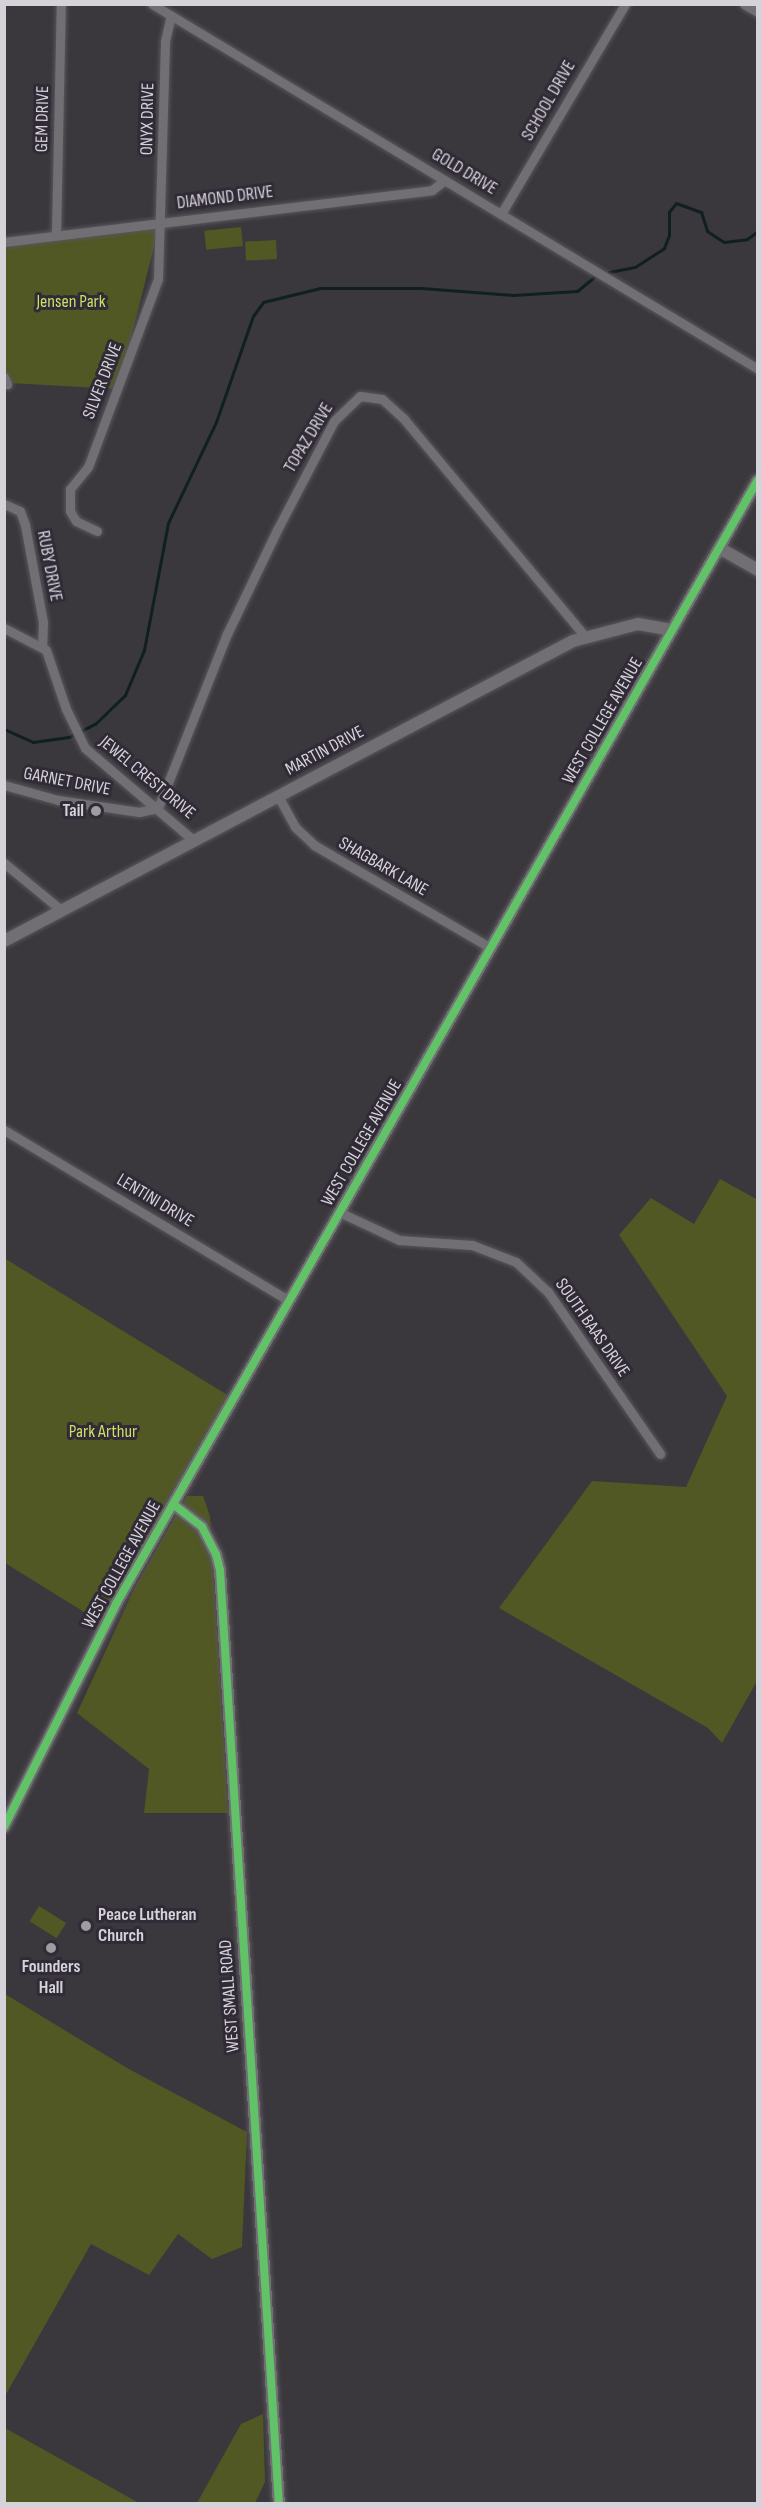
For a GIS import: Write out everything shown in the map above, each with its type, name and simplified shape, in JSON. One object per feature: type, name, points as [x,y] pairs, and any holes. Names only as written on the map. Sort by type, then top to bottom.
[{"type":"street","name":"GEM DRIVE","points":[[56,234],[61,4]]},
{"type":"street","name":"GOLD DRIVE","points":[[152,4],[758,369]]},
{"type":"street","name":"SCHOOL DRIVE","points":[[501,214],[625,4]]},
{"type":"street","points":[[744,4],[758,12]]},
{"type":"street","name":"ONYX DRIVE","points":[[160,223],[165,40],[171,16]]},
{"type":"street","name":"DIAMOND DRIVE","points":[[4,242],[432,190],[445,180]]},
{"type":"street","name":"SILVER DRIVE","points":[[97,531],[76,521],[70,511],[70,489],[88,467],[149,310],[158,279],[160,223]]},
{"type":"street","name":"TOPAZ DRIVE","points":[[158,808],[227,634],[267,550],[334,421],[360,396],[382,399],[404,419],[585,636]]},
{"type":"street","name":"WEST COLLEGE AVENUE","points":[[4,1827],[90,1653],[173,1504],[758,480]]},
{"type":"street","name":"RUBY DRIVE","points":[[4,504],[20,511],[25,525],[43,622],[42,645]]},
{"type":"street","points":[[719,548],[758,570]]},
{"type":"street","name":"MARTIN DRIVE","points":[[4,941],[585,636],[638,624],[671,630]]},
{"type":"street","points":[[4,628],[42,645]]},
{"type":"street","name":"JEWEL CREST DRIVE","points":[[42,645],[57,673],[74,727],[85,748],[193,840]]},
{"type":"street","name":"GARNET DRIVE","points":[[4,785],[58,800],[139,812],[158,808]]},
{"type":"street","name":"SHAGBARK LANE","points":[[278,796],[296,827],[314,845],[490,948]]},
{"type":"street","points":[[4,863],[61,910]]},
{"type":"street","name":"LENTINI DRIVE","points":[[4,1130],[288,1300]]},
{"type":"street","name":"SOUTH BAAS DRIVE","points":[[339,1212],[399,1240],[472,1245],[516,1262],[554,1300],[660,1454]]},
{"type":"street","name":"WEST SMALL ROAD","points":[[173,1504],[194,1518],[206,1532],[220,1570],[279,2504]]},
{"type":"green space","name":"Jensen Park","points":[[160,223],[118,389],[9,383],[4,368],[4,241]]},
{"type":"green space","points":[[241,227],[243,246],[206,250],[204,231]]},
{"type":"green space","points":[[276,240],[277,259],[246,261],[245,242]]},
{"type":"green space","points":[[720,1179],[758,1200],[757,1681],[722,1743],[708,1728],[499,1608],[592,1481],[686,1487],[727,1396],[619,1235],[651,1198],[694,1224]]},
{"type":"green space","name":"Park Arthur","points":[[4,1258],[234,1399],[105,1625],[5,1563]]},
{"type":"green space","points":[[187,1496],[203,1496],[210,1516],[228,1813],[144,1813],[149,1769],[77,1713],[135,1587]]},
{"type":"green space","points":[[39,1906],[66,1923],[57,1938],[29,1921]]},
{"type":"green space","points":[[5,1994],[127,2068],[247,2132],[242,2247],[212,2259],[178,2234],[149,2275],[91,2244],[5,2396]]},
{"type":"green space","points":[[263,2414],[265,2482],[255,2503],[197,2503],[241,2424]]},
{"type":"green space","points":[[5,2428],[139,2503],[5,2503]]},
{"type":"waterway","points":[[609,272],[635,267],[664,248],[669,235],[669,212],[676,203],[701,212],[707,231],[724,242],[747,239],[758,231]]},
{"type":"waterway","points":[[4,729],[33,742],[69,737],[95,724],[125,695],[144,650],[168,523],[216,422],[253,316],[263,302],[320,288],[422,288],[513,295],[577,291],[593,278]]},
{"type":"cycle path","points":[[4,1827],[116,1604],[758,480]]},
{"type":"cycle path","points":[[173,1504],[202,1527],[216,1554],[220,1570],[279,2504]]},
{"type":"place","name":"Tail","points":[[96,811]]},
{"type":"place","name":"Peace Lutheran Church","points":[[86,1926]]},
{"type":"place","name":"Founders Hall","points":[[51,1948]]}]
